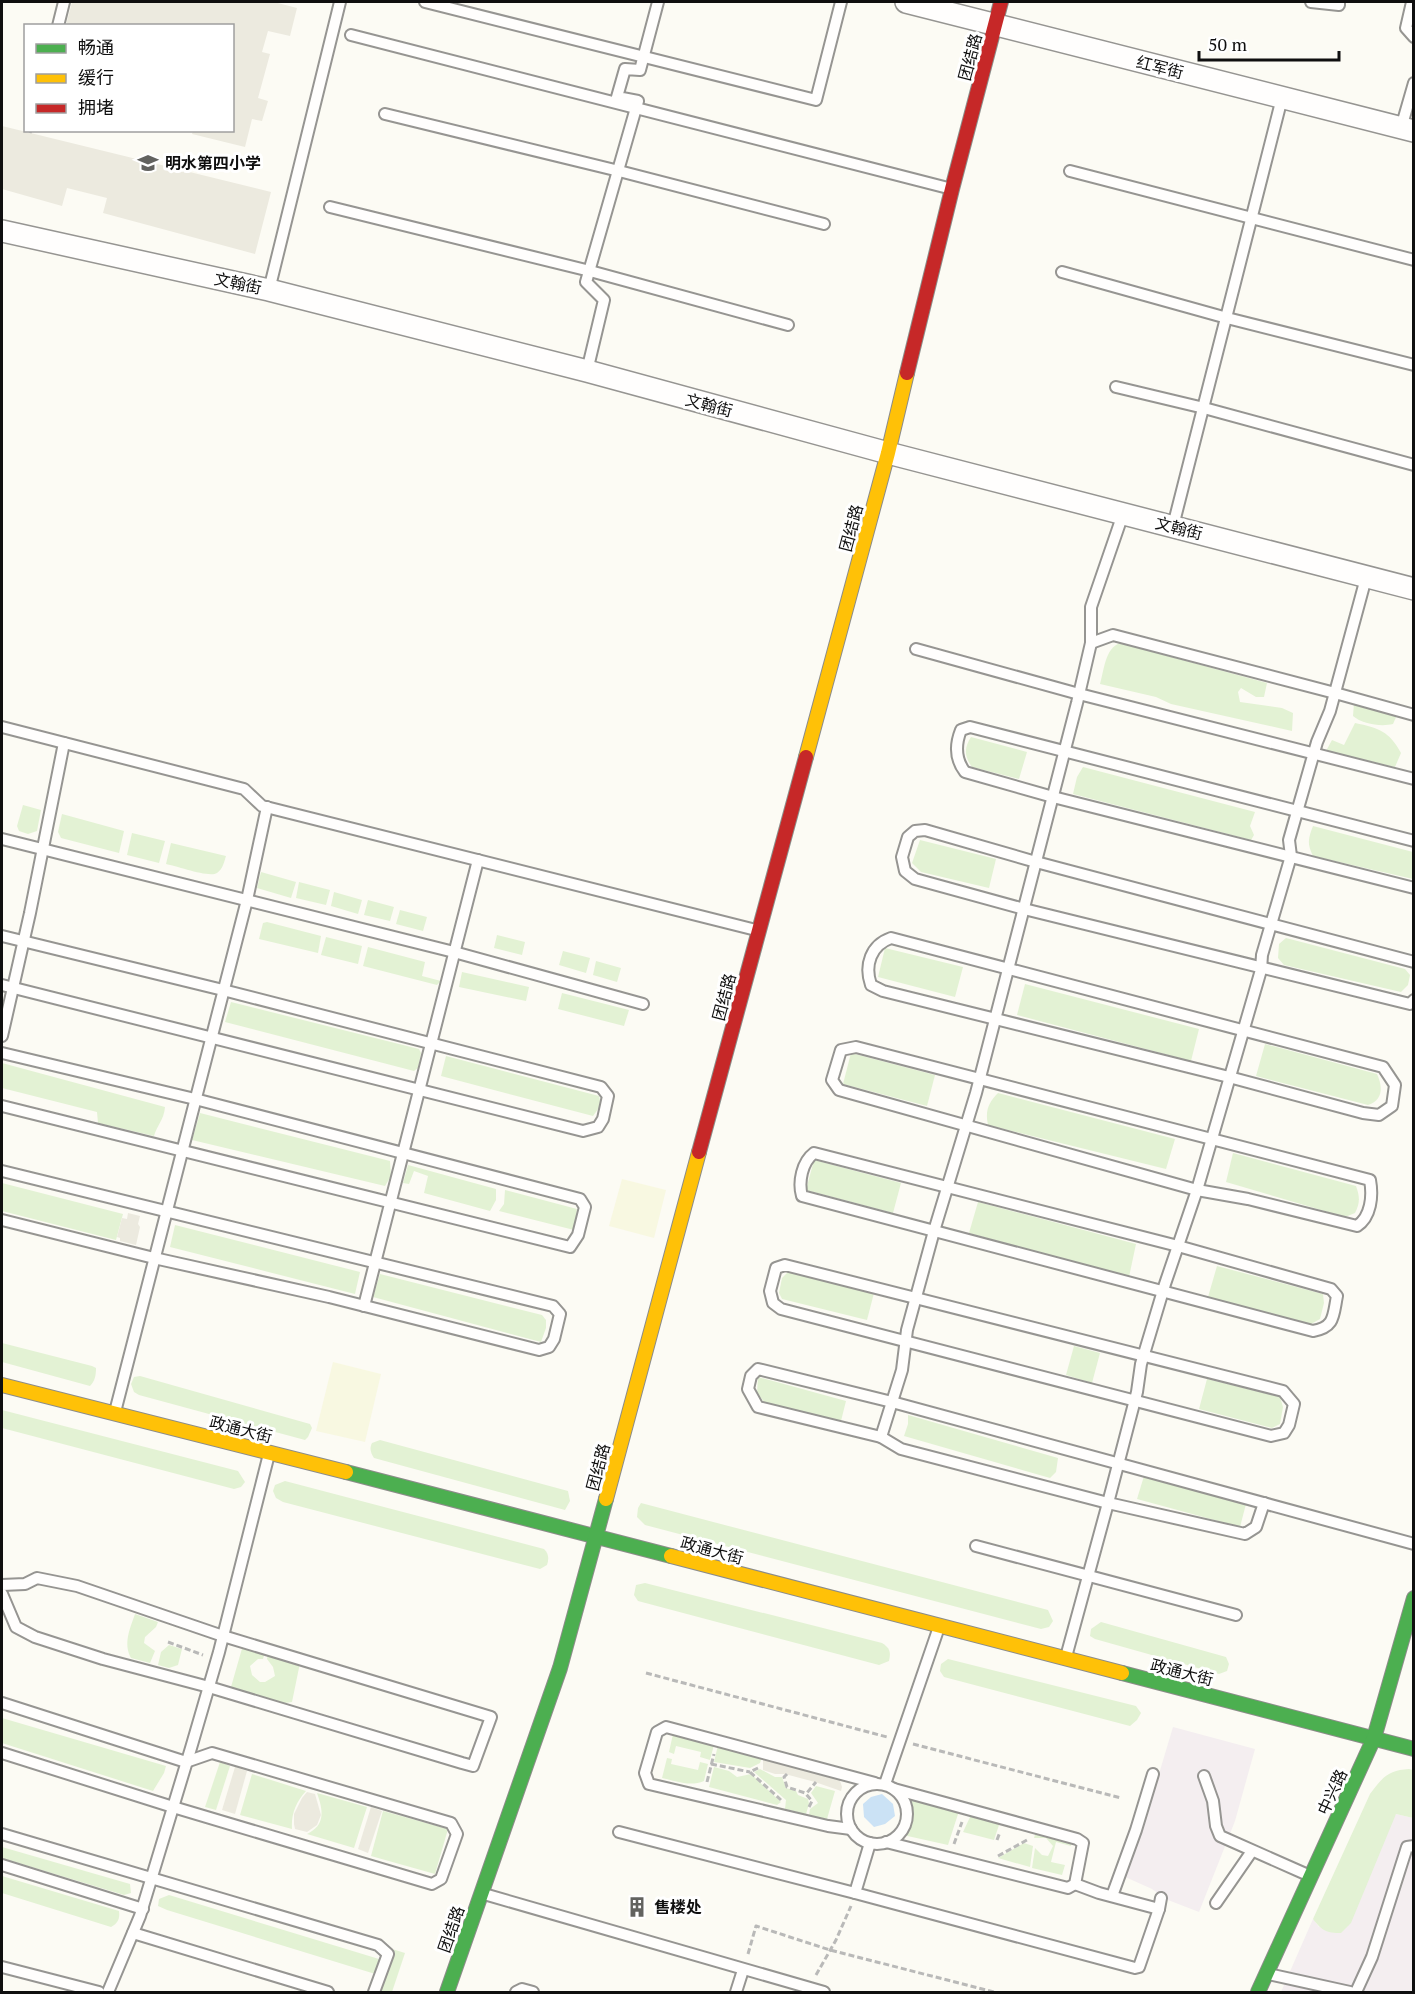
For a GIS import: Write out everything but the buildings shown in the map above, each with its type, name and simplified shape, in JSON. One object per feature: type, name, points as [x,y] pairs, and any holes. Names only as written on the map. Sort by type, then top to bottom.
[{"type":"street","name":"红军街","points":[[906,2],[1407,130]]},
{"type":"street","name":"团结路","points":[[447,1992],[560,1668],[888,453],[952,189],[1001,2]]},
{"type":"street","name":"文翰街","points":[[2,231],[269,290],[587,371],[888,453],[1413,589]]},
{"type":"street","name":"政通大街","points":[[2,1385],[596,1536],[1413,1749]]},
{"type":"street","name":"中兴路","points":[[1258,1992],[1374,1738],[1413,1598]]},
{"type":"lane","points":[[58,24],[64,2]]},
{"type":"lane","points":[[269,290],[340,2]]},
{"type":"lane","points":[[425,2],[816,100],[841,2]]},
{"type":"lane","points":[[587,371],[604,300],[586,282],[638,100],[617,97],[625,69],[640,70],[658,2]]},
{"type":"lane","points":[[1311,2],[1339,5],[1340,2]]},
{"type":"lane","points":[[1412,2],[1406,28],[1413,37]]},
{"type":"lane","points":[[351,35],[952,189]]},
{"type":"lane","points":[[1407,130],[1413,83]]},
{"type":"lane","points":[[1173,526],[1282,98]]},
{"type":"lane","points":[[385,114],[824,224]]},
{"type":"lane","points":[[1070,171],[1413,260]]},
{"type":"lane","points":[[330,207],[590,271],[788,325]]},
{"type":"lane","points":[[1062,272],[1227,318],[1413,365]]},
{"type":"lane","points":[[1116,387],[1204,408],[1413,465]]},
{"type":"lane","points":[[881,1437],[902,1370],[906,1340],[934,1231],[980,1080],[1053,797],[1091,643],[1091,607],[1123,514]]},
{"type":"lane","points":[[1066,1659],[1119,1464],[1162,1291],[1197,1190],[1291,856],[1289,840],[1297,811],[1335,693],[1366,578]]},
{"type":"lane","points":[[1091,643],[1113,635],[1413,715]]},
{"type":"lane","points":[[915,649],[1079,694],[1413,779]]},
{"type":"lane","points":[[2,727],[244,789],[262,806],[759,931]]},
{"type":"lane","points":[[1413,841],[970,727],[961,730],[957,741],[957,763],[965,772],[1053,797],[1413,888]]},
{"type":"lane","points":[[2,1036],[64,743]]},
{"type":"lane","points":[[114,1414],[212,1036],[267,807]]},
{"type":"lane","points":[[1413,962],[1036,862],[925,830],[915,831],[908,837],[902,857],[905,871],[915,879],[1024,909],[1410,1004],[1413,1000]]},
{"type":"lane","points":[[2,839],[454,952],[643,1004]]},
{"type":"lane","points":[[363,1306],[478,860]]},
{"type":"lane","points":[[2,936],[601,1087],[608,1096],[603,1119],[598,1128],[583,1131],[2,985]]},
{"type":"lane","points":[[891,939],[1383,1067],[1395,1085],[1392,1106],[1379,1115],[1363,1113],[996,1019],[883,991],[871,985],[867,975],[873,950],[881,942],[891,939]]},
{"type":"lane","points":[[856,1047],[980,1080],[1370,1180],[1372,1194],[1365,1221],[1357,1226],[1248,1199],[1197,1190],[839,1090],[832,1080],[841,1050],[856,1047]]},
{"type":"lane","points":[[2,1053],[195,1099],[580,1198],[585,1208],[578,1235],[570,1247],[2,1106]]},
{"type":"lane","points":[[814,1153],[948,1187],[1178,1246],[1331,1289],[1337,1296],[1332,1322],[1326,1329],[1313,1332],[802,1196],[799,1186],[807,1158],[814,1153]]},
{"type":"lane","points":[[2,1171],[553,1306],[560,1314],[554,1339],[549,1347],[539,1350],[2,1220]]},
{"type":"lane","points":[[784,1265],[916,1298],[1283,1391],[1294,1404],[1289,1425],[1284,1433],[1271,1436],[906,1340],[782,1310],[772,1303],[770,1291],[776,1268],[784,1265]]},
{"type":"lane","points":[[1264,1503],[1256,1527],[1245,1534],[1108,1503],[901,1449],[881,1437],[758,1407],[748,1389],[751,1376],[758,1369],[892,1402],[1264,1503],[1413,1544]]},
{"type":"lane","points":[[108,1992],[143,1909],[152,1879],[217,1659],[269,1453]]},
{"type":"lane","points":[[976,1546],[1236,1615]]},
{"type":"lane","points":[[2,1585],[25,1584],[37,1578],[77,1586],[223,1636],[490,1717],[473,1766],[103,1659],[35,1637],[16,1627],[2,1596]]},
{"type":"lane","points":[[885,1786],[939,1627]]},
{"type":"lane","points":[[2,1703],[186,1762],[212,1753],[451,1823],[457,1834],[441,1880],[432,1884],[173,1807],[2,1753]]},
{"type":"lane","points":[[851,1829],[805,1821],[649,1784],[645,1773],[657,1731],[666,1727],[717,1740],[1077,1839],[1083,1843],[1075,1884]]},
{"type":"lane","points":[[1112,1896],[1153,1774]]},
{"type":"lane","points":[[1204,1776],[1213,1801],[1216,1826],[1220,1836],[1311,1877]]},
{"type":"lane","points":[[619,1832],[1139,1967],[1160,1903],[1112,1896],[1075,1884],[1068,1888],[886,1842],[870,1843],[861,1840],[851,1829],[846,1816],[851,1797],[866,1785],[885,1786],[901,1796],[906,1806],[907,1816],[899,1835],[886,1842]]},
{"type":"lane","points":[[2,1834],[378,1945],[388,1954],[374,1992]]},
{"type":"lane","points":[[855,1893],[870,1843]]},
{"type":"lane","points":[[1356,1992],[1372,1957],[1407,1847],[1413,1846]]},
{"type":"lane","points":[[1216,1903],[1252,1851]]},
{"type":"lane","points":[[2,1865],[143,1909]]},
{"type":"lane","points":[[480,1893],[824,1992]]},
{"type":"lane","points":[[133,1933],[328,1992]]},
{"type":"lane","points":[[2,1967],[99,1992]]},
{"type":"lane","points":[[736,1992],[743,1970]]},
{"type":"lane","points":[[1267,1974],[1350,1992]]},
{"type":"lane","points":[[516,1992],[522,1989],[533,1992]]},
{"type":"path","points":[[168,1642],[217,1659]]},
{"type":"path","points":[[646,1672],[1120,1798]]},
{"type":"path","points":[[703,1797],[717,1740]]},
{"type":"path","points":[[711,1764],[750,1772],[782,1801],[780,1815]]},
{"type":"path","points":[[750,1772],[762,1766]]},
{"type":"path","points":[[787,1774],[784,1777],[787,1787],[807,1793]]},
{"type":"path","points":[[807,1793],[816,1782]]},
{"type":"path","points":[[805,1821],[812,1801],[807,1793]]},
{"type":"path","points":[[949,1858],[966,1809]]},
{"type":"path","points":[[993,1869],[995,1858],[1025,1840],[1030,1840],[1032,1827]]},
{"type":"path","points":[[808,1988],[846,1918],[855,1893]]},
{"type":"path","points":[[743,1970],[756,1926],[830,1950],[993,1992]]},
{"type":"shaded area","points":[[72,2],[274,2],[297,8],[290,36],[268,31],[262,52],[270,54],[258,98],[268,101],[262,121],[252,119],[245,147],[192,134],[193,132],[234,132],[234,24],[66,24]]},
{"type":"shaded area","points":[[2,126],[271,192],[255,254],[103,213],[107,198],[67,188],[62,206],[2,189]]},
{"type":"shaded area","points":[[128,1213],[140,1216],[136,1245],[120,1241],[117,1237],[122,1218],[127,1219]]},
{"type":"shaded area","points":[[1173,1727],[1255,1749],[1235,1821],[1199,1912],[1168,1900],[1152,1889],[1123,1876],[1144,1824]]},
{"type":"shaded area","points":[[769,1758],[839,1777],[841,1791],[815,1782],[763,1770],[763,1759]]},
{"type":"shaded area","points":[[235,1767],[247,1771],[235,1814],[222,1810]]},
{"type":"shaded area","points":[[307,1792],[315,1794],[321,1815],[317,1825],[307,1832],[295,1829],[294,1814]]},
{"type":"shaded area","points":[[371,1807],[382,1811],[368,1853],[358,1849]]},
{"type":"shaded area","points":[[1396,1814],[1413,1818],[1413,1992],[1281,1992],[1313,1919],[1319,1927]]},
{"type":"green space","points":[[1120,643],[1267,683],[1264,697],[1256,697],[1241,688],[1238,692],[1240,702],[1282,708],[1293,713],[1292,731],[1171,704],[1156,697],[1100,684],[1108,655]]},
{"type":"green space","points":[[1354,703],[1397,715],[1393,724],[1366,723],[1353,716]]},
{"type":"green space","points":[[1355,723],[1377,729],[1388,735],[1401,753],[1395,767],[1326,751],[1332,740],[1344,745]]},
{"type":"green space","points":[[971,737],[1027,752],[1019,779],[972,767],[966,752]]},
{"type":"green space","points":[[1083,767],[1255,812],[1250,826],[1254,835],[1251,840],[1073,794],[1077,777]]},
{"type":"green space","points":[[23,805],[41,810],[37,831],[28,834],[19,831],[17,826]]},
{"type":"green space","points":[[62,814],[124,831],[119,853],[61,838],[58,832]]},
{"type":"green space","points":[[1313,826],[1413,852],[1413,879],[1313,856],[1309,841]]},
{"type":"green space","points":[[132,833],[165,841],[159,863],[127,855]]},
{"type":"green space","points":[[920,840],[996,859],[989,888],[921,872],[912,863]]},
{"type":"green space","points":[[171,843],[226,856],[217,873],[200,873],[166,864]]},
{"type":"green space","points":[[261,872],[296,882],[291,898],[257,888]]},
{"type":"green space","points":[[299,882],[330,890],[326,905],[296,898]]},
{"type":"green space","points":[[334,892],[362,900],[358,914],[331,906]]},
{"type":"green space","points":[[368,900],[394,907],[390,921],[364,915]]},
{"type":"green space","points":[[400,910],[427,917],[423,931],[396,924]]},
{"type":"green space","points":[[267,922],[321,936],[318,953],[259,939],[263,923]]},
{"type":"green space","points":[[497,935],[525,942],[522,955],[494,948]]},
{"type":"green space","points":[[326,937],[362,946],[358,964],[321,955]]},
{"type":"green space","points":[[1286,938],[1405,969],[1410,975],[1408,985],[1401,992],[1284,965],[1278,958],[1279,944]]},
{"type":"green space","points":[[368,947],[425,962],[422,976],[441,981],[437,985],[363,966]]},
{"type":"green space","points":[[885,948],[963,967],[955,997],[878,977]]},
{"type":"green space","points":[[563,951],[590,958],[586,973],[559,965]]},
{"type":"green space","points":[[596,961],[621,968],[617,982],[593,975]]},
{"type":"green space","points":[[462,972],[529,987],[526,1001],[459,987]]},
{"type":"green space","points":[[1025,984],[1199,1029],[1191,1061],[1017,1015]]},
{"type":"green space","points":[[562,993],[629,1010],[624,1026],[558,1009]]},
{"type":"green space","points":[[231,1002],[419,1049],[421,1053],[418,1068],[414,1071],[225,1022]]},
{"type":"green space","points":[[1265,1044],[1377,1074],[1381,1088],[1379,1096],[1377,1100],[1368,1105],[1256,1076]]},
{"type":"green space","points":[[851,1053],[935,1075],[927,1106],[843,1084]]},
{"type":"green space","points":[[446,1056],[599,1096],[601,1105],[593,1116],[441,1076]]},
{"type":"green space","points":[[2,1063],[165,1107],[163,1115],[154,1136],[98,1123],[97,1112],[2,1088]]},
{"type":"green space","points":[[998,1093],[1175,1139],[1166,1169],[988,1125],[988,1108]]},
{"type":"green space","points":[[200,1113],[390,1161],[391,1176],[385,1186],[192,1140]]},
{"type":"green space","points":[[1233,1153],[1356,1186],[1359,1200],[1355,1213],[1345,1217],[1226,1182]]},
{"type":"green space","points":[[814,1160],[901,1183],[893,1213],[806,1190]]},
{"type":"green space","points":[[408,1165],[496,1189],[496,1200],[490,1211],[424,1193],[428,1176],[414,1171],[409,1184],[403,1183]]},
{"type":"green space","points":[[622,1179],[666,1190],[654,1238],[609,1226]]},
{"type":"green space","points":[[2,1183],[123,1214],[116,1240],[2,1211]]},
{"type":"green space","points":[[505,1190],[577,1209],[574,1230],[499,1211],[504,1204]]},
{"type":"green space","points":[[978,1202],[1136,1244],[1129,1277],[969,1233]]},
{"type":"green space","points":[[175,1225],[360,1272],[355,1294],[170,1247]]},
{"type":"green space","points":[[1217,1266],[1323,1294],[1324,1303],[1320,1319],[1311,1324],[1208,1297]]},
{"type":"green space","points":[[788,1272],[874,1293],[867,1320],[782,1299],[779,1293],[782,1278]]},
{"type":"green space","points":[[380,1274],[542,1315],[546,1320],[546,1328],[541,1342],[373,1297]]},
{"type":"green space","points":[[2,1343],[92,1366],[96,1368],[94,1380],[90,1386],[2,1362]]},
{"type":"green space","points":[[1074,1346],[1100,1353],[1092,1383],[1066,1375]]},
{"type":"green space","points":[[333,1362],[381,1374],[365,1442],[316,1431]]},
{"type":"green space","points":[[140,1376],[310,1424],[312,1428],[305,1440],[139,1395],[134,1392],[131,1384],[134,1377]]},
{"type":"green space","points":[[758,1377],[846,1401],[841,1421],[765,1403],[757,1393]]},
{"type":"green space","points":[[1207,1379],[1280,1397],[1283,1407],[1280,1424],[1272,1428],[1199,1409]]},
{"type":"green space","points":[[2,1410],[238,1471],[245,1482],[241,1487],[234,1489],[2,1428]]},
{"type":"green space","points":[[908,1415],[1058,1458],[1056,1472],[1050,1478],[904,1436]]},
{"type":"green space","points":[[380,1440],[568,1491],[570,1501],[565,1510],[374,1458],[371,1445]]},
{"type":"green space","points":[[1144,1476],[1246,1504],[1240,1527],[1137,1499]]},
{"type":"green space","points":[[285,1481],[544,1549],[548,1557],[547,1565],[540,1569],[283,1502],[276,1498],[273,1491],[275,1485]]},
{"type":"green space","points":[[641,1503],[1048,1610],[1053,1621],[1049,1627],[1041,1629],[645,1525],[637,1517]]},
{"type":"green space","points":[[645,1583],[882,1643],[889,1650],[889,1661],[879,1665],[638,1601],[634,1595],[636,1585]]},
{"type":"green space","points":[[135,1614],[158,1622],[145,1637],[144,1643],[155,1651],[150,1663],[131,1658],[129,1652],[128,1636]]},
{"type":"green space","points":[[1101,1622],[1226,1657],[1229,1664],[1227,1671],[1219,1674],[1095,1639],[1090,1636],[1091,1629]]},
{"type":"green space","points":[[169,1645],[182,1649],[178,1665],[169,1668],[158,1665],[161,1652]]},
{"type":"green space","points":[[243,1645],[265,1652],[263,1659],[258,1659],[250,1666],[252,1675],[260,1682],[265,1682],[275,1676],[273,1667],[267,1659],[268,1653],[300,1663],[292,1702],[278,1704],[235,1692],[231,1687]]},
{"type":"green space","points":[[948,1659],[1136,1706],[1141,1713],[1130,1726],[944,1677],[940,1671],[941,1664]]},
{"type":"green space","points":[[2,1718],[166,1766],[164,1773],[153,1791],[2,1743]]},
{"type":"green space","points":[[673,1734],[714,1745],[710,1760],[700,1757],[701,1752],[676,1746],[674,1754],[669,1752]]},
{"type":"green space","points":[[718,1745],[762,1757],[760,1763],[750,1768],[714,1762]]},
{"type":"green space","points":[[667,1758],[672,1759],[671,1764],[698,1770],[700,1762],[708,1764],[704,1781],[688,1783],[662,1778]]},
{"type":"green space","points":[[220,1762],[230,1766],[216,1810],[205,1807]]},
{"type":"green space","points":[[714,1767],[729,1771],[737,1777],[751,1774],[781,1802],[777,1805],[709,1787]]},
{"type":"green space","points":[[760,1769],[775,1777],[782,1777],[786,1788],[808,1799],[806,1814],[785,1809],[786,1800],[754,1772]]},
{"type":"green space","points":[[1413,1770],[1413,1818],[1396,1814],[1351,1923],[1341,1933],[1325,1931],[1313,1919],[1370,1794],[1386,1776],[1396,1771]]},
{"type":"green space","points":[[252,1774],[306,1791],[295,1808],[292,1829],[240,1815]]},
{"type":"green space","points":[[816,1786],[835,1791],[827,1819],[809,1815],[810,1809],[818,1803],[811,1793]]},
{"type":"green space","points":[[317,1793],[367,1807],[354,1848],[307,1834],[320,1822],[321,1805]]},
{"type":"green space","points":[[909,1797],[959,1811],[948,1845],[903,1835],[911,1817]]},
{"type":"green space","points":[[383,1811],[448,1829],[435,1874],[371,1856]]},
{"type":"green space","points":[[971,1815],[1000,1822],[994,1840],[963,1832]]},
{"type":"green space","points":[[1036,1831],[1072,1840],[1071,1846],[1056,1842],[1051,1862],[1065,1865],[1062,1875],[1032,1868],[1035,1848],[1042,1855],[1048,1856],[1053,1846],[1046,1838],[1034,1838]]},
{"type":"green space","points":[[1024,1843],[1033,1846],[1030,1867],[998,1858]]},
{"type":"green space","points":[[2,1847],[130,1884],[131,1893],[124,1895],[2,1858]]},
{"type":"green space","points":[[2,1876],[119,1911],[119,1919],[111,1927],[2,1893]]},
{"type":"green space","points":[[169,1895],[379,1959],[382,1962],[376,1974],[158,1906],[159,1899]]},
{"type":"green space","points":[[392,1949],[405,1953],[392,1992],[378,1992]]},
{"type":"water","points":[[882,1794],[893,1804],[895,1816],[885,1824],[874,1827],[864,1817],[863,1804],[871,1797]]},
{"type":"traffic: fast","points":[[346,1472],[671,1556]]},
{"type":"traffic: fast","points":[[447,1992],[560,1668],[606,1499]]},
{"type":"traffic: fast","points":[[1258,1992],[1374,1738],[1414,1598]]},
{"type":"traffic: fast","points":[[1122,1673],[1414,1749]]},
{"type":"traffic: slow","points":[[806,757],[888,453],[907,373]]},
{"type":"traffic: slow","points":[[606,1499],[699,1152]]},
{"type":"traffic: slow","points":[[2,1385],[346,1472]]},
{"type":"traffic: slow","points":[[671,1556],[1122,1673]]},
{"type":"traffic: jam","points":[[907,373],[1001,2]]},
{"type":"traffic: jam","points":[[699,1152],[806,757]]},
{"type":"place","name":"明水第四小学","points":[[148,163]]},
{"type":"place","name":"售楼处","points":[[637,1907]]}]
